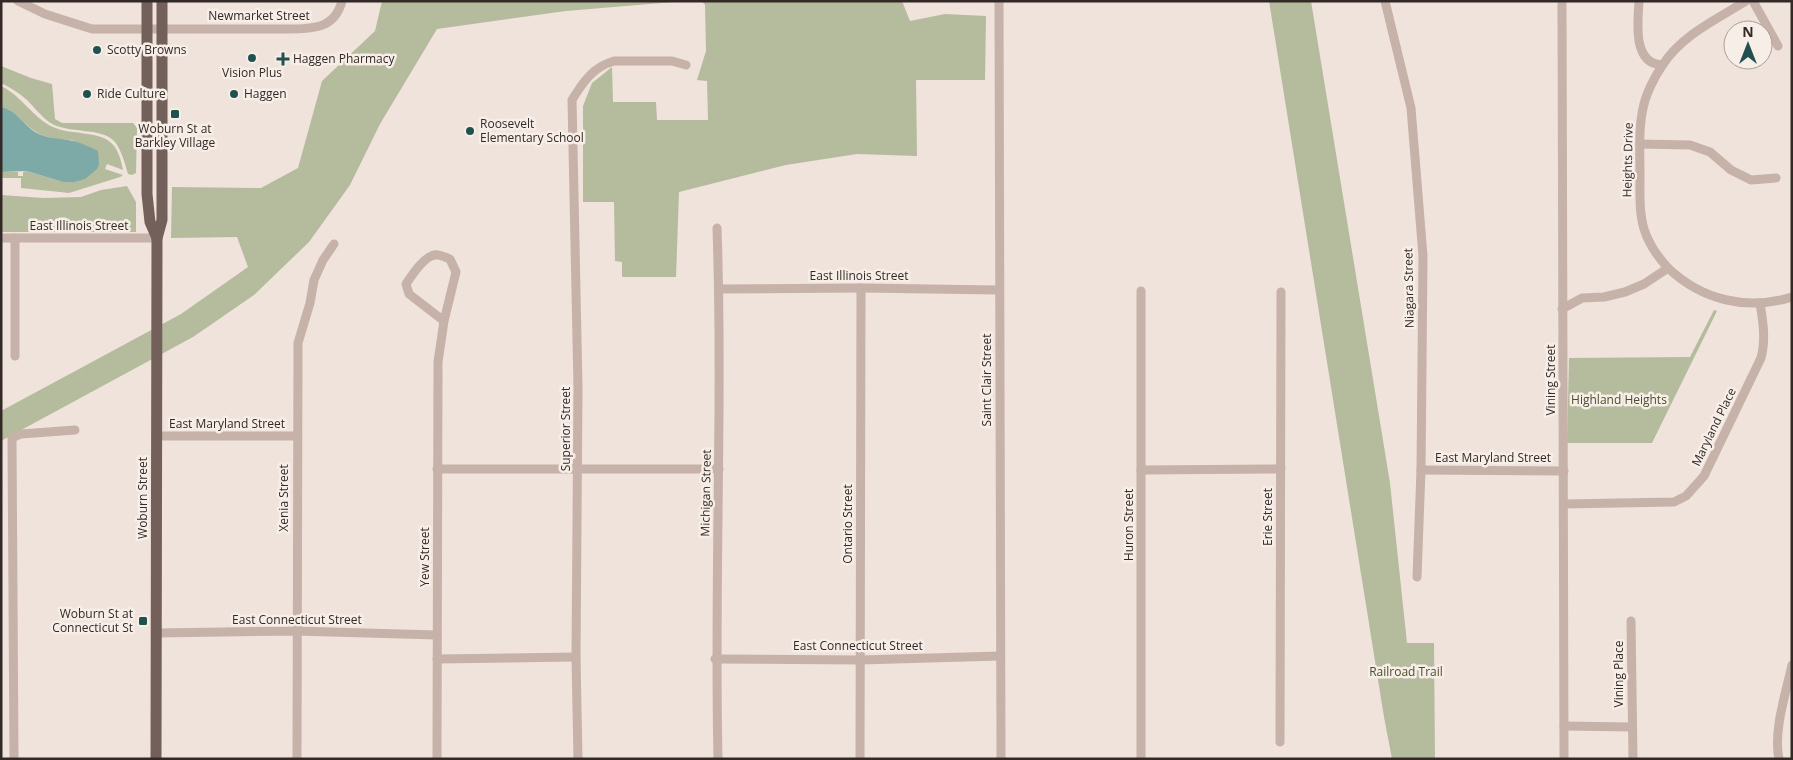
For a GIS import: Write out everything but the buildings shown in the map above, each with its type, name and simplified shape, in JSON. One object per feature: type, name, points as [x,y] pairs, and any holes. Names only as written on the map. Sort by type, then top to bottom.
[{"type":"main road","name":"Woburn Street","points":[[147,1],[147,194],[150,222],[157,238]]},
{"type":"main road","name":"Woburn Street","points":[[156,759],[157,238],[162,220],[162,1]]},
{"type":"street","name":"Newmarket Street","points":[[18,1],[45,14],[82,27],[147,29],[312,29],[322,26],[333,19],[339,11],[342,1]]},
{"type":"street","name":"Saint Clair Street","points":[[999,1],[1001,759]]},
{"type":"street","name":"Niagara Street","points":[[1386,1],[1411,108],[1421,236],[1421,470],[1417,577]]},
{"type":"street","name":"Vining Street","points":[[1562,1],[1564,759]]},
{"type":"street","points":[[1639,1],[1638,38],[1640,48],[1650,60],[1662,65]]},
{"type":"street","name":"Heights Drive","points":[[1746,1],[1695,32],[1677,48],[1662,65],[1644,102],[1640,121],[1641,208],[1644,228],[1649,243],[1657,257],[1678,278],[1693,288],[1714,297],[1732,301],[1760,303],[1792,297]]},
{"type":"street","points":[[1753,1],[1778,46]]},
{"type":"street","name":"Superior Street","points":[[578,759],[576,657],[579,469],[572,100],[592,72],[614,61],[672,61],[686,65]]},
{"type":"street","points":[[1640,144],[1690,145],[1710,152],[1731,170],[1751,180],[1776,178]]},
{"type":"street","name":"Michigan Street","points":[[717,228],[719,290],[716,658],[718,759]]},
{"type":"street","name":"East Illinois Street","points":[[1,238],[157,238]]},
{"type":"street","points":[[15,238],[15,356]]},
{"type":"street","name":"Xenia Street","points":[[297,759],[298,343],[310,303],[314,280],[323,260],[334,244]]},
{"type":"street","points":[[437,254],[450,259],[456,272],[444,321],[408,294],[406,284],[414,271],[429,256],[437,254]]},
{"type":"street","points":[[1562,309],[1582,298],[1604,297],[1625,292],[1644,284],[1668,268]]},
{"type":"street","name":"East Illinois Street","points":[[719,290],[861,288],[999,290]]},
{"type":"street","name":"Ontario Street","points":[[860,759],[861,288]]},
{"type":"street","name":"Huron Street","points":[[1141,291],[1141,759]]},
{"type":"street","name":"Erie Street","points":[[1280,742],[1281,292]]},
{"type":"street","name":"Maryland Place","points":[[1564,504],[1674,502],[1686,496],[1704,476],[1761,358],[1764,346],[1764,329],[1760,303]]},
{"type":"street","name":"Yew Street","points":[[438,759],[439,355],[444,321]]},
{"type":"street","points":[[14,759],[12,438],[21,434],[75,430]]},
{"type":"street","name":"East Maryland Street","points":[[157,436],[297,436]]},
{"type":"street","points":[[438,469],[719,469]]},
{"type":"street","points":[[1142,470],[1281,469]]},
{"type":"street","name":"East Maryland Street","points":[[1421,470],[1564,471]]},
{"type":"street","name":"Vining Place","points":[[1631,621],[1633,759]]},
{"type":"street","name":"East Connecticut Street","points":[[157,633],[296,631],[438,635]]},
{"type":"street","name":"East Connecticut Street","points":[[716,658],[860,660],[1000,656]]},
{"type":"street","points":[[438,659],[576,657]]},
{"type":"street","points":[[1779,759],[1778,730],[1792,665]]},
{"type":"street","points":[[1564,726],[1632,727]]},
{"type":"green space","points":[[382,1],[686,1],[566,11],[437,29],[380,124],[350,185],[309,242],[254,295],[193,337],[1,441],[1,411],[181,314],[248,267],[237,237],[171,238],[172,187],[261,188],[298,168],[322,81],[375,31]]},
{"type":"green space","points":[[702,1],[902,1],[910,21],[945,14],[986,16],[985,80],[916,80],[917,156],[857,154],[786,165],[679,192],[676,277],[622,277],[622,262],[615,261],[614,202],[583,202],[583,106],[592,83],[612,67],[613,102],[656,102],[657,120],[708,120],[707,81],[697,80],[706,51],[705,5]]},
{"type":"green space","name":"Railroad Trail","points":[[1269,1],[1311,1],[1390,483],[1407,643],[1434,643],[1435,759],[1392,759]]},
{"type":"green space","points":[[1,66],[52,84],[55,119],[62,123],[133,123],[137,128],[136,173],[128,174],[120,149],[109,137],[93,132],[57,126],[49,122],[24,97],[1,83]]},
{"type":"green space","points":[[1,86],[15,95],[39,118],[53,127],[98,136],[110,142],[117,151],[123,170],[107,164],[105,169],[123,175],[69,193],[21,188],[21,178],[1,178],[1,172],[18,172],[18,176],[23,176],[23,172],[27,171],[63,182],[74,182],[93,149],[71,140],[44,136],[32,129],[16,114],[1,107]]},
{"type":"green space","points":[[127,186],[136,202],[136,232],[1,232],[1,195],[44,198],[81,197],[101,190]]},
{"type":"green space","name":"Highland Heights","points":[[1714,310],[1717,311],[1652,443],[1567,443],[1569,358],[1690,357]]},
{"type":"water","points":[[1,107],[11,111],[35,132],[86,145],[98,151],[99,165],[97,169],[85,179],[74,182],[63,182],[27,171],[1,172]]},
{"type":"place","name":"Scotty Browns","points":[[97,50]]},
{"type":"place","name":"Vision Plus","points":[[252,58]]},
{"type":"place","name":"Haggen Pharmacy","points":[[283,59]]},
{"type":"place","name":"Ride Culture","points":[[87,94]]},
{"type":"place","name":"Haggen","points":[[234,94]]},
{"type":"place","name":"Woburn St at Barkley Village","points":[[175,114]]},
{"type":"place","name":"Roosevelt Elementary School","points":[[470,131]]},
{"type":"place","name":"Woburn St at Connecticut St","points":[[143,621]]}]
